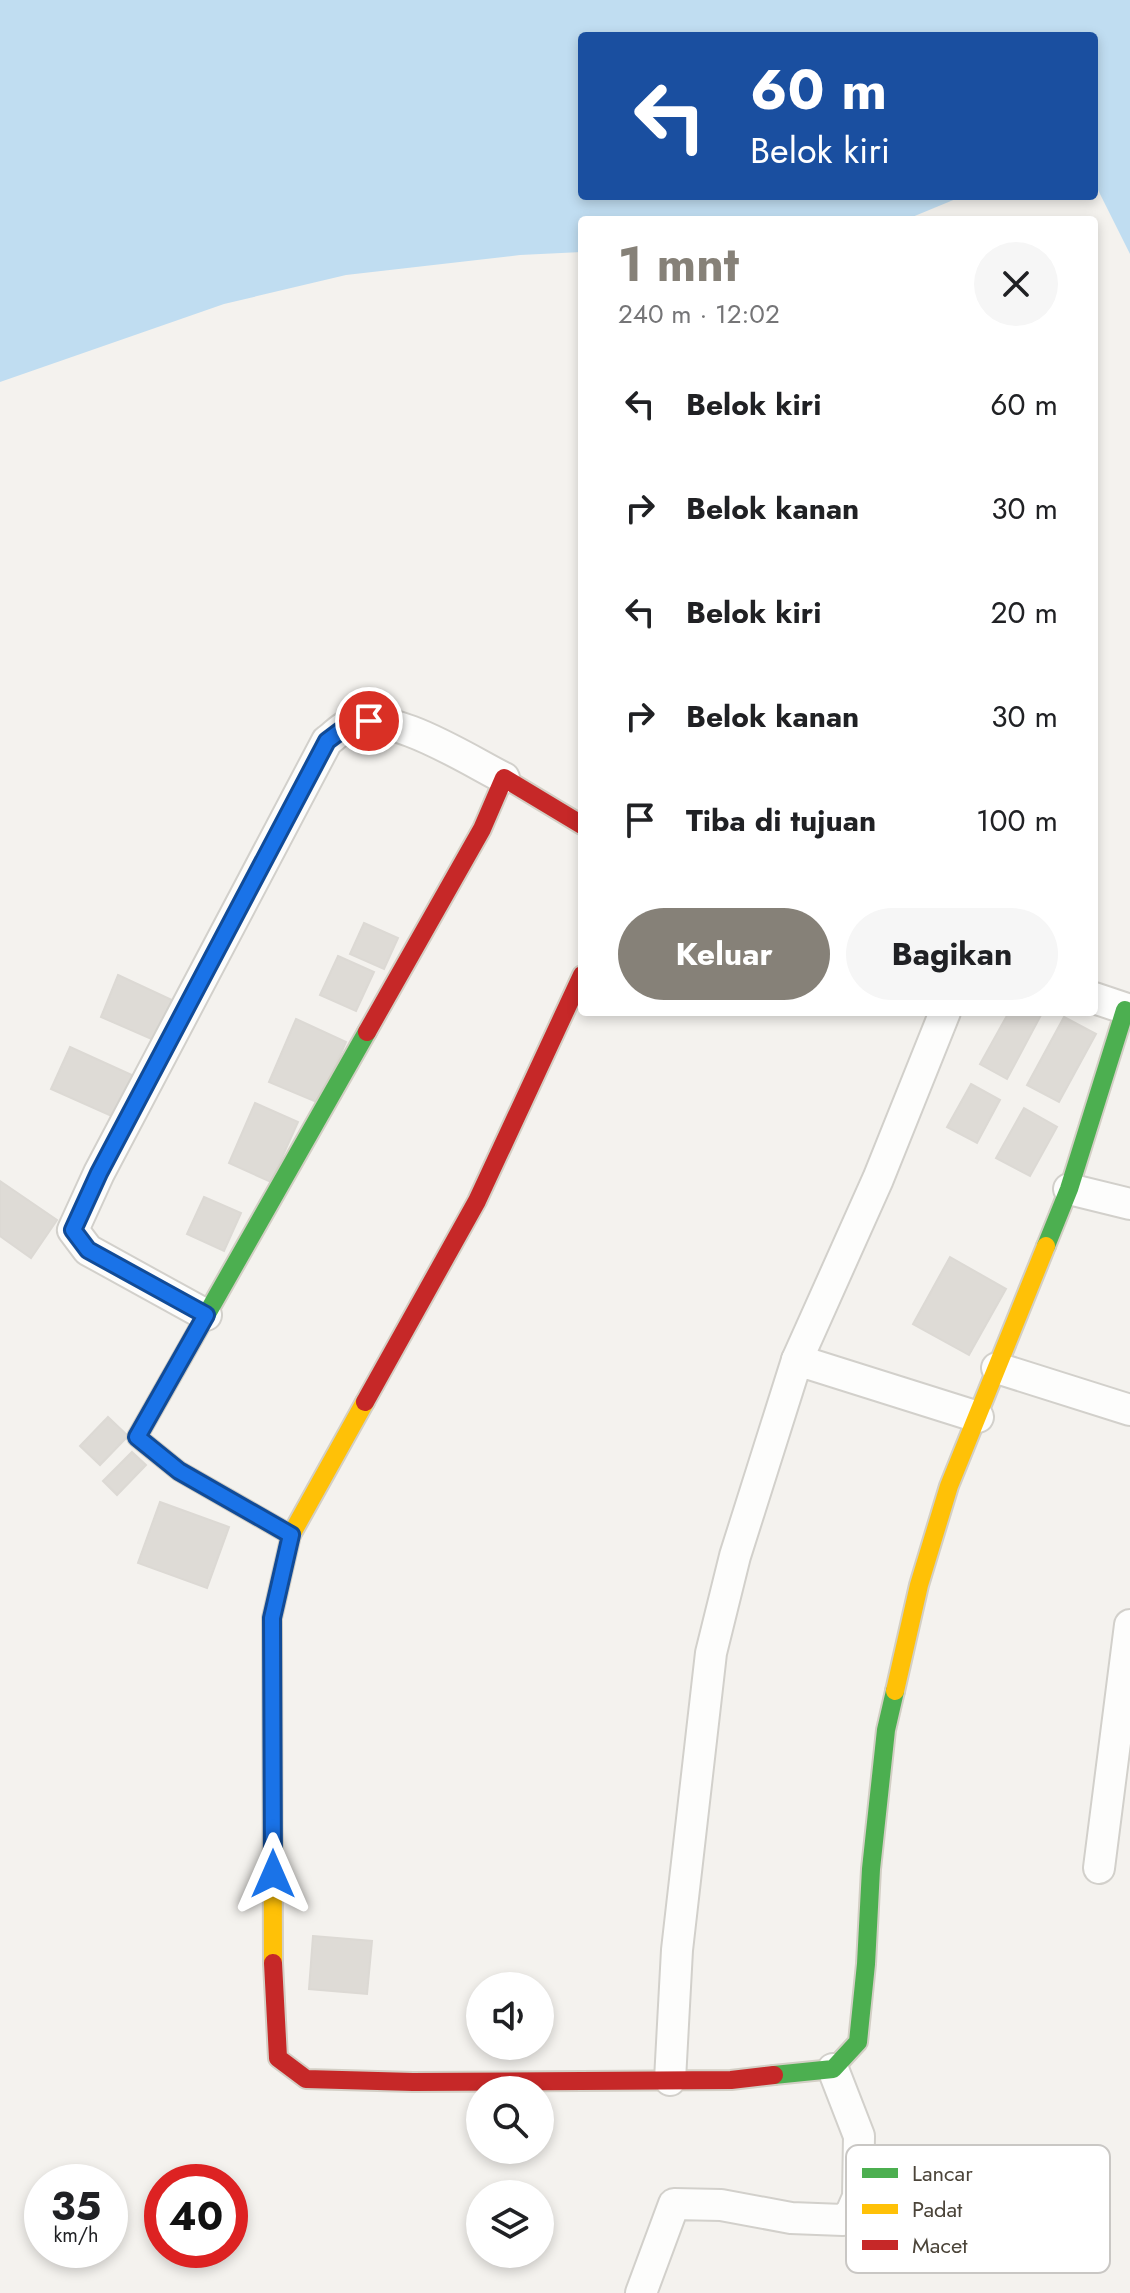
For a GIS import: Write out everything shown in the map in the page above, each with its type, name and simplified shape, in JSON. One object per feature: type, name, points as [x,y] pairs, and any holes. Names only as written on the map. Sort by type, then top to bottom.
[{"type":"street","points":[[206,1315],[88,1250],[73,1230],[99,1173],[327,741],[347,726],[369,721],[399,725],[504,778],[578,823]]},
{"type":"street","points":[[291,1535],[179,1471],[137,1437],[482,829],[504,778]]},
{"type":"street","points":[[578,984],[477,1201],[291,1535],[272,1618],[272,1937],[278,2058],[306,2079],[413,2082],[731,2080],[833,2069],[858,2042],[871,1869],[886,1730],[919,1585],[949,1486],[1069,1189],[1128,1010],[1098,999]]},
{"type":"street","points":[[670,2080],[677,1950],[711,1653],[735,1556],[797,1360],[878,1179],[943,1016]]},
{"type":"street","points":[[1069,1189],[1130,1204]]},
{"type":"street","points":[[797,1360],[978,1417]]},
{"type":"street","points":[[997,1368],[1130,1410]]},
{"type":"street","points":[[1099,1868],[1130,1625]]},
{"type":"street","points":[[833,2069],[859,2136],[859,2145]]},
{"type":"street","points":[[641,2293],[674,2204],[721,2205],[791,2218],[843,2220],[846,2217]]},
{"type":"water","points":[[0,0],[1130,0],[1130,254],[1098,190],[1098,32],[578,32],[578,200],[953,200],[915,216],[578,216],[578,252],[520,255],[346,275],[224,304],[0,382]]},
{"type":"building","points":[[364,923],[398,938],[384,969],[350,954]]},
{"type":"building","points":[[338,956],[374,972],[356,1011],[320,995]]},
{"type":"building","points":[[118,975],[174,1001],[156,1041],[101,1017]]},
{"type":"building","points":[[1007,1016],[1040,1016],[1007,1079],[980,1064]]},
{"type":"building","points":[[1064,1017],[1096,1034],[1059,1102],[1027,1085]]},
{"type":"building","points":[[296,1019],[346,1042],[319,1103],[269,1082]]},
{"type":"building","points":[[70,1047],[134,1076],[116,1118],[51,1089]]},
{"type":"building","points":[[971,1084],[1000,1100],[977,1143],[947,1127]]},
{"type":"building","points":[[255,1103],[298,1122],[271,1182],[229,1163]]},
{"type":"building","points":[[1024,1108],[1057,1127],[1030,1176],[996,1158]]},
{"type":"building","points":[[0,1181],[57,1220],[31,1258],[0,1236]]},
{"type":"building","points":[[204,1197],[241,1213],[224,1251],[187,1234]]},
{"type":"building","points":[[950,1257],[1006,1289],[969,1355],[913,1324]]},
{"type":"building","points":[[108,1417],[128,1436],[100,1465],[80,1446]]},
{"type":"building","points":[[132,1452],[146,1465],[117,1495],[103,1481]]},
{"type":"building","points":[[160,1502],[229,1527],[207,1588],[138,1563]]},
{"type":"building","points":[[313,1936],[372,1941],[367,1994],[309,1989]]},
{"type":"traffic: fast","points":[[1046,1246],[1069,1189],[1125,1010]]},
{"type":"traffic: fast","points":[[291,1535],[179,1471],[137,1437],[367,1032]]},
{"type":"traffic: fast","points":[[774,2075],[833,2069],[858,2042],[871,1869],[886,1730],[895,1691]]},
{"type":"traffic: slow","points":[[895,1691],[919,1585],[949,1486],[1046,1246]]},
{"type":"traffic: slow","points":[[273,1963],[272,1618],[291,1535],[365,1402]]},
{"type":"traffic: jam","points":[[367,1032],[482,829],[504,778],[578,823]]},
{"type":"traffic: jam","points":[[365,1402],[477,1201],[578,984]]},
{"type":"traffic: jam","points":[[273,1963],[278,2058],[306,2079],[413,2082],[731,2080],[774,2075]]},
{"type":"route","points":[[273,1874],[272,1618],[291,1535],[179,1471],[137,1437],[206,1315],[88,1250],[73,1230],[99,1173],[327,741],[347,726],[369,721]]}]
